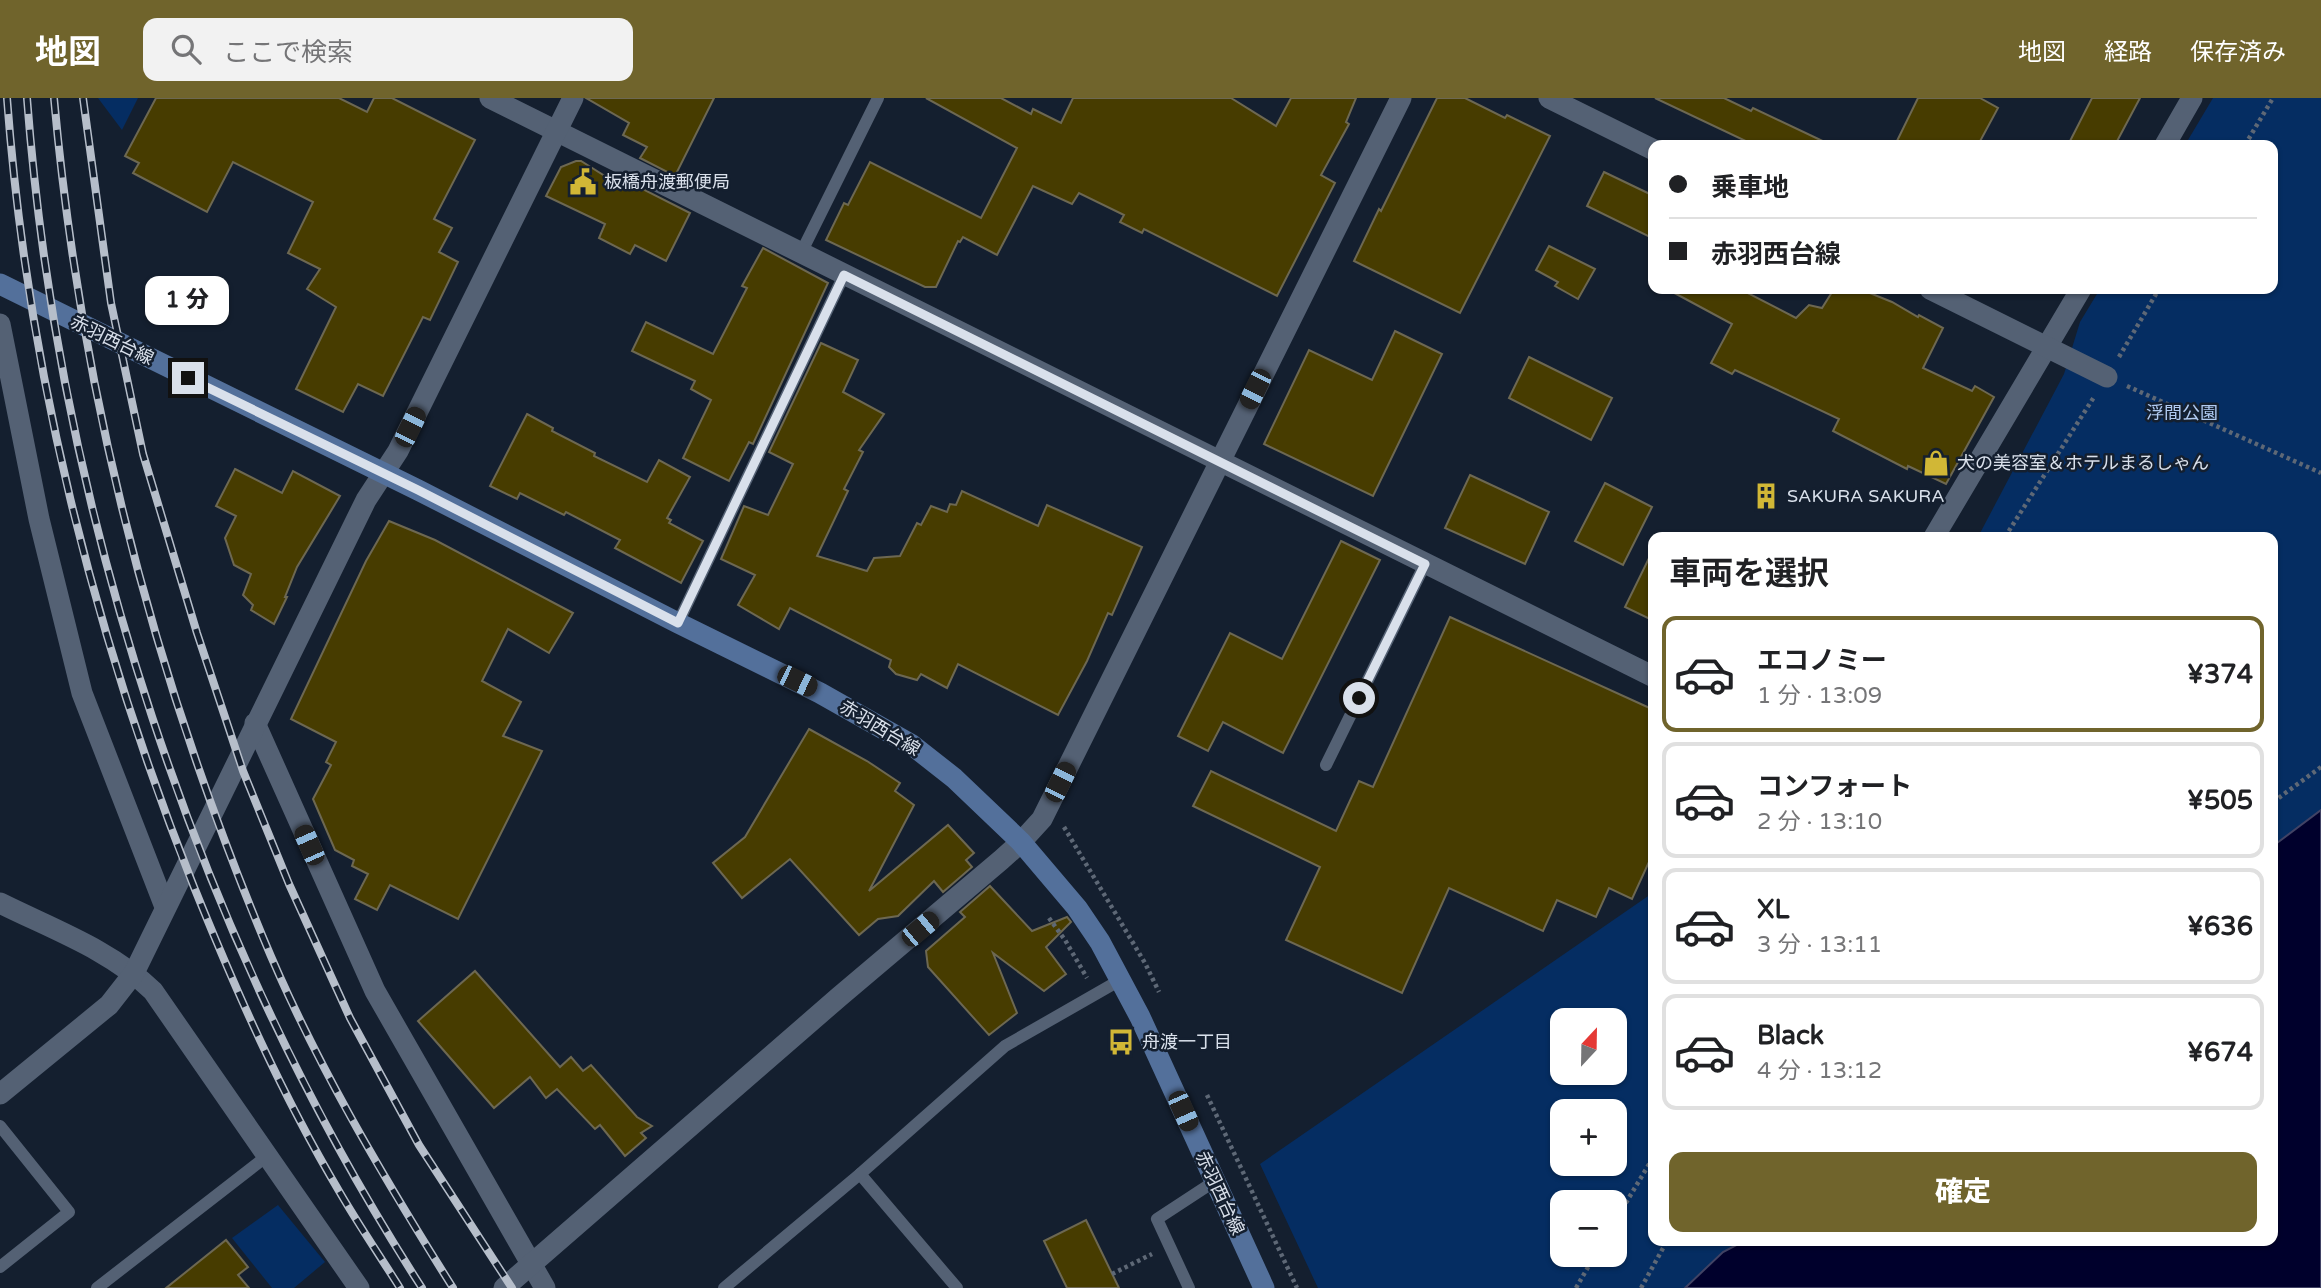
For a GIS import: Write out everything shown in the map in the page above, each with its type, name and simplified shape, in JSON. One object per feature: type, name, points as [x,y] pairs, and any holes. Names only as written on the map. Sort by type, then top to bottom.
[{"type":"main road","name":"赤羽西台線","points":[[0,285],[820,693],[912,745],[954,778],[1021,842],[1077,908],[1122,979],[1215,1181],[1259,1286]]},
{"type":"street","points":[[490,98],[1648,674]]},
{"type":"street","points":[[0,1094],[109,1005],[134,973],[366,500],[398,451],[573,98]]},
{"type":"street","points":[[504,1288],[1021,842],[1042,819],[1401,98]]},
{"type":"street","points":[[1549,98],[1648,147]]},
{"type":"street","points":[[2168,140],[2192,98]]},
{"type":"street","points":[[1940,294],[2106,377]]},
{"type":"street","points":[[1937,532],[2078,294]]},
{"type":"street","points":[[0,324],[39,519],[82,693],[165,906]]},
{"type":"street","points":[[255,723],[374,991],[545,1288]]},
{"type":"street","points":[[0,903],[108,956],[134,973],[153,991],[359,1288]]},
{"type":"lane","points":[[801,253],[878,98]]},
{"type":"lane","points":[[678,623],[844,275]]},
{"type":"lane","points":[[1326,765],[1425,564]]},
{"type":"lane","points":[[724,1288],[860,1174],[1005,1046],[1122,979]]},
{"type":"lane","points":[[0,1126],[69,1212],[0,1267]]},
{"type":"lane","points":[[97,1288],[267,1156]]},
{"type":"lane","points":[[860,1174],[957,1288]]},
{"type":"lane","points":[[1189,1288],[1157,1219],[1215,1181]]},
{"type":"path","points":[[2248,140],[2273,98]]},
{"type":"path","points":[[2008,532],[2156,294]]},
{"type":"path","points":[[2106,377],[2321,473]]},
{"type":"path","points":[[2278,798],[2321,767]]},
{"type":"path","points":[[1042,909],[1065,940],[1096,993]]},
{"type":"path","points":[[1627,1201],[1648,1166]]},
{"type":"path","points":[[1112,1274],[1169,1246]]},
{"type":"path","points":[[1641,1288],[1664,1246]]},
{"type":"path","points":[[1576,1288],[1588,1267]]},
{"type":"green space","points":[[98,98],[138,98],[122,130]]},
{"type":"green space","name":"浮間公園","points":[[2213,98],[2321,98],[2321,1288],[1318,1288],[1260,1164],[1648,896],[1648,1246],[2278,1246],[2278,532],[1981,532],[2064,374],[2080,322],[2097,294],[2278,294],[2278,140],[2188,140]]},
{"type":"green space","points":[[278,1205],[325,1262],[294,1288],[272,1288],[232,1238]]},
{"type":"shaded area","points":[[2321,810],[2321,1288],[1685,1288],[1723,1252],[1734,1246],[2278,1246],[2278,842]]},
{"type":"building","points":[[156,98],[339,98],[367,112],[374,98],[392,98],[475,140],[434,219],[452,228],[439,252],[458,262],[430,320],[423,317],[383,396],[358,384],[343,412],[296,389],[336,307],[307,289],[320,269],[288,253],[313,202],[233,162],[207,212],[133,173],[139,163],[125,156]]},
{"type":"building","points":[[586,98],[714,98],[675,176],[640,158],[647,147],[623,135],[629,123]]},
{"type":"building","points":[[926,98],[1001,98],[1031,114],[1033,109],[1061,123],[1073,98],[1231,98],[1276,126],[1291,98],[1356,98],[1346,122],[1349,124],[1321,175],[1335,183],[1277,296],[1144,229],[1142,233],[1120,222],[1124,215],[1079,193],[1072,204],[1033,186],[997,255],[963,237],[958,241],[936,287],[925,287],[826,240],[844,203],[848,205],[870,162],[981,218],[1017,148]]},
{"type":"building","points":[[1437,98],[1465,98],[1550,136],[1460,313],[1354,261]]},
{"type":"building","points":[[1655,98],[1724,98],[1751,111],[1753,108],[1820,140],[1743,140]]},
{"type":"building","points":[[1918,98],[1980,98],[1998,108],[1981,140],[1897,140]]},
{"type":"building","points":[[2092,98],[2140,98],[2118,140],[2071,140]]},
{"type":"building","points":[[581,161],[624,188],[627,181],[690,213],[666,261],[635,245],[630,254],[599,238],[605,224],[546,196],[561,167]]},
{"type":"building","points":[[1604,172],[1648,193],[1648,236],[1587,206]]},
{"type":"building","points":[[1549,246],[1595,269],[1578,299],[1555,286],[1558,282],[1536,270]]},
{"type":"building","points":[[763,248],[828,283],[753,444],[749,442],[729,481],[683,458],[711,400],[691,389],[695,381],[632,351],[646,322],[713,354],[747,288],[742,286]]},
{"type":"building","points":[[1676,294],[1750,294],[1796,318],[1809,305],[1822,308],[1831,294],[1872,294],[1943,328],[1923,368],[1972,391],[1975,386],[1994,397],[1946,484],[1908,466],[1907,469],[1833,431],[1839,419],[1735,370],[1732,374],[1711,363],[1732,324]]},
{"type":"building","points":[[1395,331],[1442,354],[1373,496],[1264,444],[1309,350],[1372,380]]},
{"type":"building","points":[[821,343],[858,360],[843,392],[884,414],[859,450],[863,452],[844,489],[848,491],[817,556],[867,571],[874,558],[900,556],[917,523],[921,525],[931,506],[947,512],[950,504],[956,505],[962,491],[1038,526],[1047,505],[1142,547],[1112,615],[1108,613],[1087,661],[1058,715],[958,664],[947,688],[921,674],[917,680],[896,674],[889,667],[891,660],[790,608],[779,629],[738,605],[755,575],[721,559],[744,506],[768,515],[793,464],[769,452]]},
{"type":"building","points":[[1529,357],[1612,398],[1591,440],[1509,398]]},
{"type":"building","points":[[527,414],[553,428],[552,431],[595,453],[594,456],[647,482],[659,460],[690,477],[667,518],[671,520],[669,523],[703,541],[681,583],[615,548],[620,540],[566,512],[564,515],[520,493],[517,499],[490,486]]},
{"type":"building","points":[[235,469],[282,493],[293,471],[340,496],[297,567],[274,624],[251,610],[253,605],[243,595],[251,574],[234,565],[225,538],[236,516],[216,506]]},
{"type":"building","points":[[1470,475],[1549,512],[1525,564],[1445,528]]},
{"type":"building","points":[[1605,483],[1652,507],[1623,565],[1575,541]]},
{"type":"building","points":[[389,521],[435,540],[573,613],[549,653],[508,629],[482,681],[521,702],[503,736],[542,751],[458,919],[390,885],[377,910],[355,899],[368,874],[352,866],[354,860],[335,850],[313,799],[331,765],[326,762],[336,742],[291,719],[366,561]]},
{"type":"building","points":[[1341,541],[1380,560],[1283,753],[1223,722],[1208,751],[1178,736],[1230,633],[1282,659]]},
{"type":"building","points":[[1648,560],[1648,618],[1625,607]]},
{"type":"building","points":[[1450,617],[1648,707],[1648,864],[1632,899],[1609,888],[1596,917],[1557,900],[1543,931],[1449,888],[1402,993],[1286,940],[1320,867],[1193,806],[1211,771],[1336,831],[1359,781],[1373,787]]},
{"type":"building","points":[[809,729],[900,783],[895,791],[914,805],[869,891],[948,825],[974,853],[966,860],[972,867],[943,892],[934,881],[898,916],[878,919],[859,935],[790,859],[742,898],[713,863],[745,837]]},
{"type":"building","points":[[990,886],[1032,931],[1067,917],[1071,922],[1046,947],[1066,974],[1044,991],[993,953],[1017,1013],[989,1035],[928,967],[926,951],[965,917],[960,912]]},
{"type":"building","points":[[475,971],[560,1067],[571,1057],[583,1071],[591,1065],[637,1117],[652,1126],[641,1133],[646,1138],[625,1156],[600,1125],[595,1129],[557,1089],[546,1098],[530,1077],[494,1108],[418,1021]]},
{"type":"building","points":[[1086,1220],[1119,1288],[1067,1288],[1044,1241]]},
{"type":"building","points":[[226,1240],[248,1267],[238,1275],[249,1288],[166,1288]]},
{"type":"railway","points":[[7,98],[31,300],[49,400],[70,500],[125,696],[194,887],[261,1042],[318,1155],[400,1288]]},
{"type":"railway","points":[[27,98],[44,253],[70,409],[107,564],[152,717],[207,867],[270,1013],[342,1154],[422,1288]]},
{"type":"railway","points":[[54,98],[66,206],[102,419],[154,629],[186,732],[262,935],[303,1027],[350,1116],[453,1288]]},
{"type":"railway","points":[[83,98],[111,303],[143,454],[197,633],[243,771],[289,884],[350,1018],[419,1145],[512,1288]]},
{"type":"place","name":"板橋舟渡郵便局","points":[[583,182]]},
{"type":"place","name":"犬の美容室＆ホテルまるしゃん","points":[[1936,463]]},
{"type":"place","name":"SAKURA SAKURA","points":[[1766,496]]},
{"type":"place","name":"舟渡一丁目","points":[[1121,1042]]},
{"type":"route","points":[[188,378],[418,490],[678,623],[844,275],[1425,564],[1359,698]]}]
